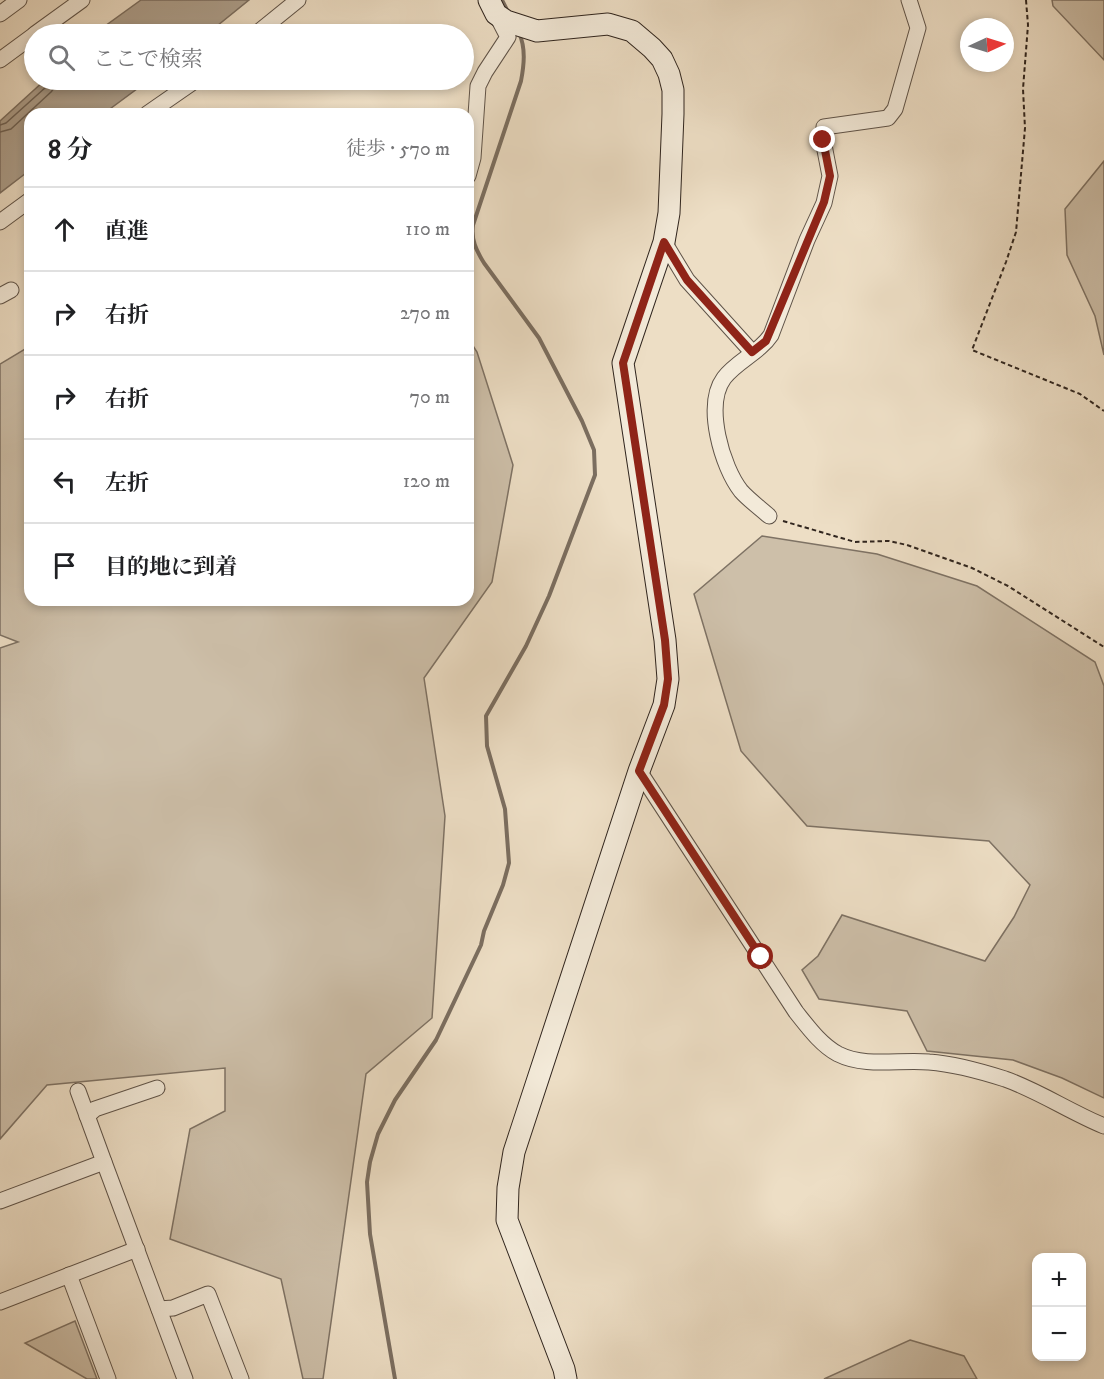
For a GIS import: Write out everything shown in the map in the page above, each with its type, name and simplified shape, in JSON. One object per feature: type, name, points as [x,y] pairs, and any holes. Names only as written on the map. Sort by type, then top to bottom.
[{"type":"street","points":[[0,14],[20,0]]},
{"type":"street","points":[[50,24],[82,0]]},
{"type":"street","points":[[268,24],[298,0]]},
{"type":"street","points":[[769,516],[741,491],[729,470],[714,410],[719,386],[725,376],[761,347],[771,335],[824,202],[830,176],[823,140],[824,127],[888,118],[895,109],[918,28],[909,0]]},
{"type":"street","points":[[496,11],[523,27],[537,31],[594,24],[620,26],[632,31],[662,59],[673,90],[669,213],[664,242],[623,363],[665,640],[668,679],[664,705],[639,771],[514,1152],[508,1188],[507,1213],[511,1232],[566,1379]]},
{"type":"street","points":[[474,144],[478,86],[484,72],[508,37],[496,11]]},
{"type":"street","points":[[0,60],[24,43]]},
{"type":"street","points":[[156,108],[182,90]]},
{"type":"street","points":[[0,222],[24,204]]},
{"type":"street","points":[[664,242],[687,280],[752,352]]},
{"type":"street","points":[[639,771],[796,1012],[818,1038],[837,1053],[850,1058],[884,1062],[927,1062],[961,1067],[1005,1079],[1104,1126]]},
{"type":"street","points":[[87,1116],[95,1109],[157,1088]]},
{"type":"street","points":[[78,1091],[185,1379]]},
{"type":"street","points":[[0,1202],[104,1162]]},
{"type":"street","points":[[0,1302],[137,1249]]},
{"type":"street","points":[[69,1275],[108,1379]]},
{"type":"street","points":[[159,1309],[173,1308],[208,1294],[241,1379]]},
{"type":"path","points":[[1026,0],[1028,25],[1023,90],[1025,128],[1016,231],[972,350],[1080,394],[1104,411]]},
{"type":"path","points":[[769,516],[855,542],[889,541],[907,545],[972,568],[1008,586],[1104,647]]},
{"type":"shaded area","points":[[1052,0],[1104,0],[1104,60],[1053,6]]},
{"type":"shaded area","points":[[1104,161],[1104,355],[1095,316],[1067,255],[1065,209]]},
{"type":"shaded area","points":[[474,347],[513,465],[492,582],[424,678],[445,816],[432,1018],[366,1074],[323,1379],[303,1379],[281,1279],[170,1239],[190,1129],[225,1111],[225,1068],[47,1085],[0,1139],[0,648],[18,642],[0,635],[0,364],[24,350],[24,606],[474,606]]},
{"type":"shaded area","points":[[762,536],[877,554],[977,586],[1095,662],[1104,686],[1104,1098],[1062,1078],[1013,1060],[927,1051],[907,1011],[819,999],[802,970],[818,956],[842,915],[985,961],[1014,917],[1030,885],[989,841],[807,826],[741,751],[694,594]]},
{"type":"shaded area","points":[[75,1321],[97,1379],[87,1379],[25,1343]]},
{"type":"shaded area","points":[[910,1340],[964,1356],[977,1379],[824,1379]]},
{"type":"water","points":[[141,0],[249,0],[219,24],[108,24]]},
{"type":"water","points":[[34,90],[135,90],[111,108],[24,108],[24,175],[0,193],[0,121]]},
{"type":"waterway","points":[[502,0],[507,10]]},
{"type":"waterway","points":[[474,222],[521,81],[524,51],[519,33]]},
{"type":"waterway","points":[[395,1379],[370,1234],[367,1182],[370,1162],[378,1134],[395,1100],[436,1040],[481,945],[484,931],[503,885],[509,863],[505,809],[487,746],[486,716],[526,646],[549,596],[595,475],[594,450],[582,421],[539,338],[484,263],[474,243]]},
{"type":"route","points":[[761,957],[639,771],[664,705],[668,679],[665,640],[623,363],[664,242],[687,280],[752,352],[761,347],[771,335],[824,202],[830,176],[823,140]]}]
